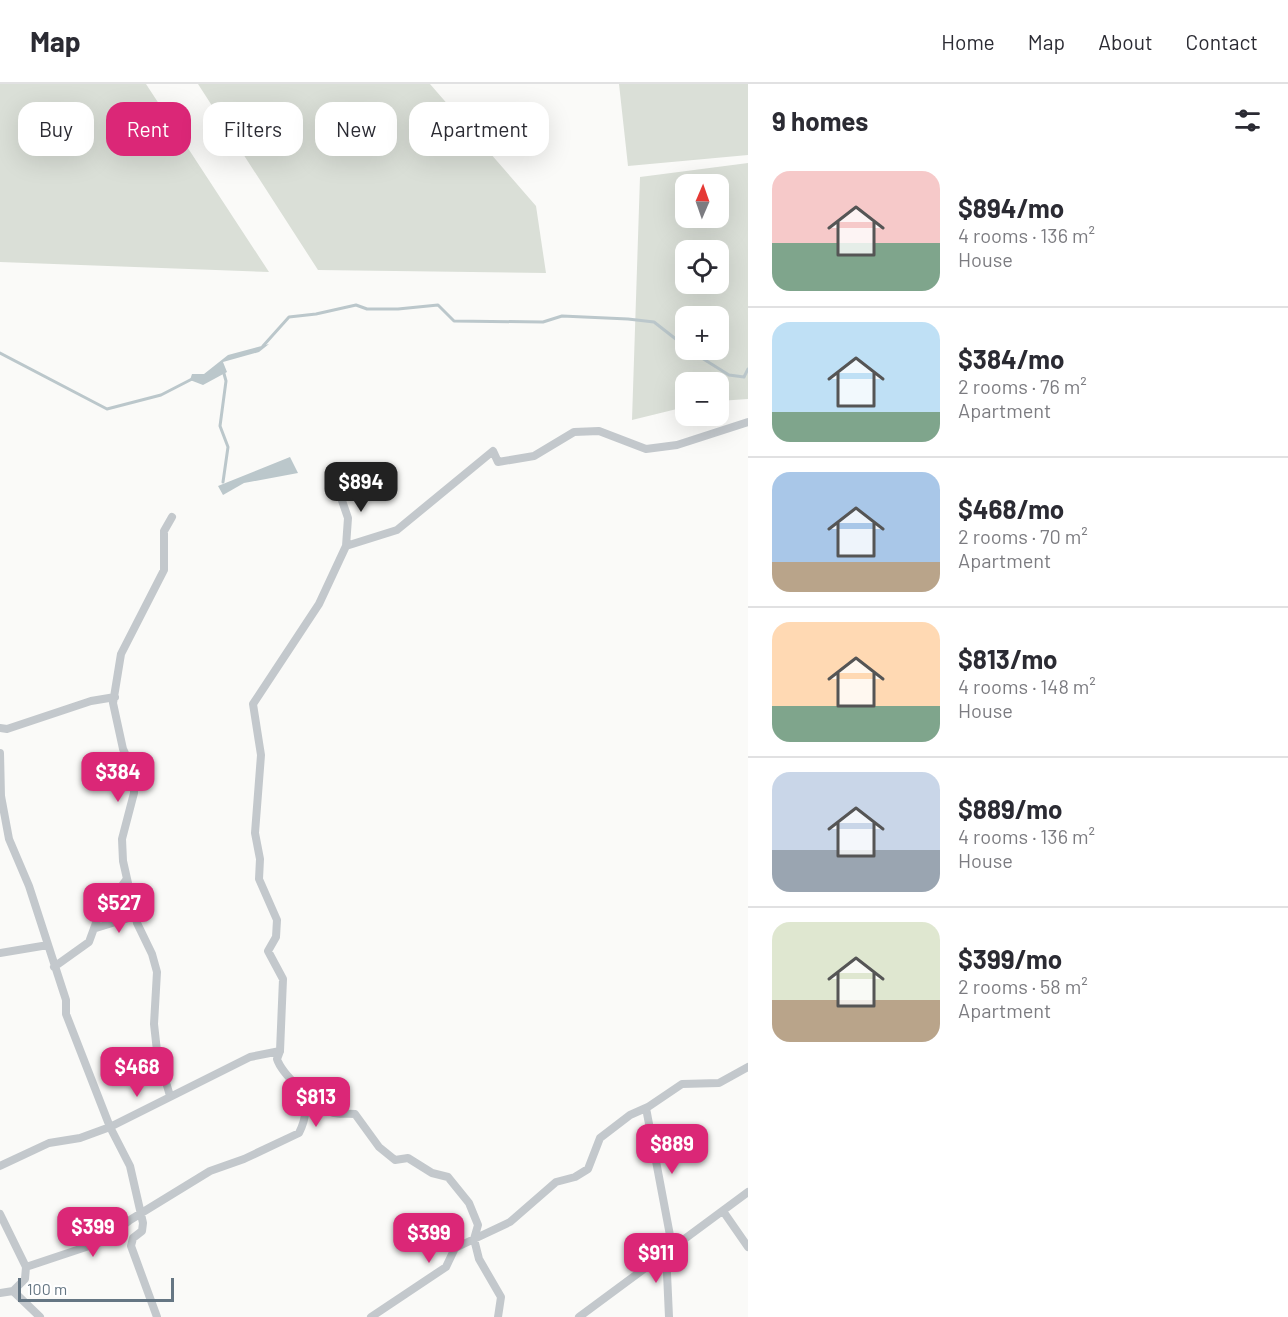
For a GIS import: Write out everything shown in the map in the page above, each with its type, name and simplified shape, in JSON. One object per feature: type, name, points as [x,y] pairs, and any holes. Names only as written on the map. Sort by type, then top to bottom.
[{"type":"street","points":[[346,546],[397,530],[493,451],[498,462],[534,456],[574,432],[599,431],[646,449],[677,445],[748,422]]},
{"type":"street","points":[[337,486],[348,518],[346,546],[319,604],[253,704],[261,755],[255,833],[260,859],[259,879],[277,920],[276,937],[268,951],[283,979],[280,1051],[277,1059],[280,1068],[301,1089],[333,1113],[355,1114],[379,1147],[395,1160],[408,1158],[432,1173],[448,1177],[469,1203],[478,1225],[474,1239],[479,1259],[501,1297],[498,1317]]},
{"type":"street","points":[[170,1096],[164,1082],[156,1042],[154,1015],[157,972],[135,916],[126,880],[122,839],[134,793],[134,773],[123,749],[113,703],[122,654],[164,570],[164,531],[172,517]]},
{"type":"street","points":[[0,728],[7,729],[91,701],[115,697]]},
{"type":"street","points":[[0,753],[1,795],[9,839],[29,885],[66,1000],[66,1014],[110,1127],[130,1166],[141,1213],[142,1230],[133,1238],[132,1246],[157,1317]]},
{"type":"street","points":[[54,967],[81,950],[89,942],[97,920],[126,880]]},
{"type":"street","points":[[96,928],[135,916]]},
{"type":"street","points":[[0,953],[48,945]]},
{"type":"street","points":[[0,1166],[49,1143],[80,1138],[110,1127],[250,1057],[280,1051]]},
{"type":"street","points":[[371,1317],[446,1268],[455,1248],[510,1222],[556,1182],[575,1177],[588,1169],[600,1138],[630,1114],[646,1108],[682,1084],[719,1083],[748,1067]]},
{"type":"street","points":[[26,1267],[101,1242],[141,1213],[210,1171],[244,1159],[299,1133],[306,1119],[306,1105],[301,1089]]},
{"type":"street","points":[[646,1108],[669,1249],[669,1317]]},
{"type":"street","points":[[579,1317],[616,1292],[669,1249],[748,1192]]},
{"type":"street","points":[[723,1211],[748,1247]]},
{"type":"street","points":[[0,1214],[26,1267],[25,1280],[13,1291],[0,1293]]},
{"type":"street","points":[[13,1291],[40,1317]]},
{"type":"shaded area","points":[[0,84],[146,84],[158,102],[106,102],[106,156],[191,156],[191,153],[269,272],[0,262]]},
{"type":"shaded area","points":[[198,84],[430,84],[446,102],[409,102],[409,156],[493,156],[536,206],[546,273],[318,270],[244,156],[303,156],[303,102],[210,102]]},
{"type":"shaded area","points":[[619,84],[748,84],[748,155],[628,166]]},
{"type":"shaded area","points":[[748,163],[748,399],[729,400],[729,372],[675,372],[675,409],[632,420],[640,177]]},
{"type":"shaded area","points":[[269,344],[259,352],[223,362],[227,372],[203,385],[190,380],[192,374],[204,374],[228,355]]},
{"type":"shaded area","points":[[290,457],[298,473],[244,483],[223,495],[218,486]]},
{"type":"waterway","points":[[263,346],[289,317],[316,314],[356,305],[367,309],[438,305],[454,321],[543,322],[562,316],[628,319],[654,322],[675,338]]},
{"type":"waterway","points":[[0,353],[107,409],[161,395],[194,378]]},
{"type":"waterway","points":[[705,360],[729,375],[744,377],[748,369]]},
{"type":"waterway","points":[[223,370],[226,381],[220,426],[228,447],[223,482]]}]
